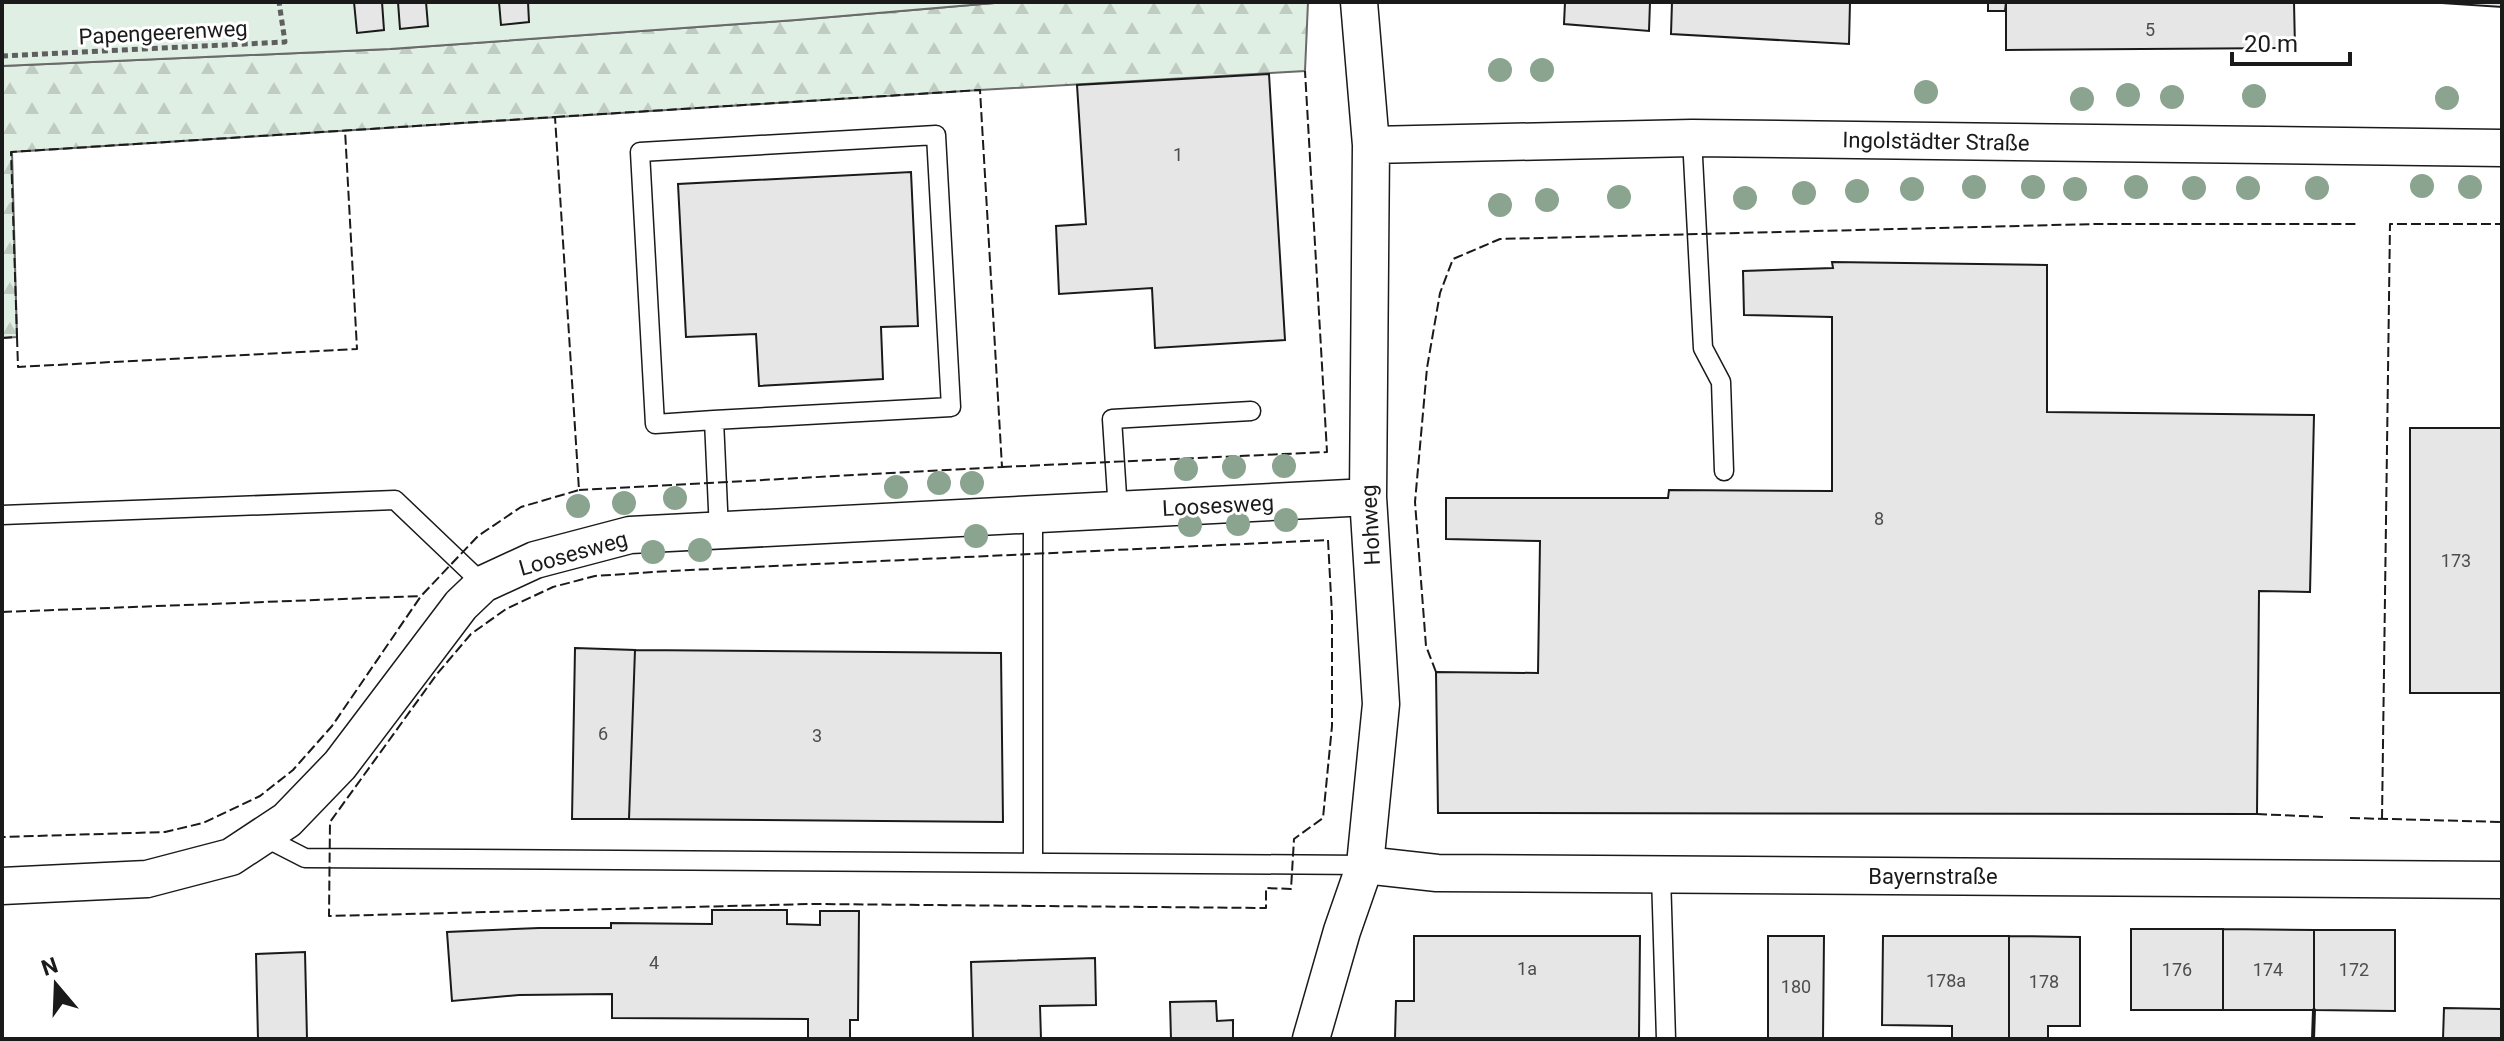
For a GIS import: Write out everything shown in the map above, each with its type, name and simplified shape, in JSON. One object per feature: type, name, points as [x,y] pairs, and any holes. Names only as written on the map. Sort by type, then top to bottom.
[{"type":"street","name":"Hohweg","points":[[1311,1039],[1342,931],[1365,865],[1381,704],[1368,497],[1371,145],[1359,2]]},
{"type":"street","name":"Ingolstädter Straße","points":[[1371,145],[1692,138],[2502,148]]},
{"type":"street","name":"Loosesweg","points":[[2,886],[147,879],[231,857],[287,820],[340,765],[461,605],[483,584],[535,560],[630,535],[1368,497]]},
{"type":"street","name":"Bayernstraße","points":[[1365,865],[1437,873],[2502,880]]},
{"type":"lane","points":[[936,135],[951,407],[714,420],[655,424],[640,152],[936,135]]},
{"type":"lane","points":[[1692,138],[1703,348],[1721,382],[1724,471]]},
{"type":"lane","points":[[1118,511],[1112,419],[1251,411]]},
{"type":"lane","points":[[714,420],[719,531]]},
{"type":"lane","points":[[2,515],[395,500],[483,584]]},
{"type":"lane","points":[[1033,515],[1033,863]]},
{"type":"lane","points":[[262,836],[305,858],[1365,865]]},
{"type":"lane","points":[[1661,875],[1666,1039]]},
{"type":"path","name":"Papengeerenweg","points":[[2,56],[285,42],[279,2]]},
{"type":"green space","points":[[2,2],[1006,2],[390,49],[2,66]]},
{"type":"green space","points":[[1006,2],[1308,2],[1305,71],[12,152],[17,337],[2,338],[2,66],[390,49]]},
{"type":"building","points":[[354,2],[382,2],[384,30],[357,33]]},
{"type":"building","points":[[398,2],[426,2],[428,26],[400,29]]},
{"type":"building","points":[[499,2],[528,2],[529,22],[501,25]]},
{"type":"building","points":[[1565,2],[1650,2],[1649,31],[1564,24]]},
{"type":"building","points":[[1672,2],[1850,2],[1849,44],[1671,34]]},
{"type":"building","points":[[1988,2],[2006,2],[2005,11],[1988,11]]},
{"type":"building","points":[[2006,2],[2294,2],[2295,48],[2006,50]]},
{"type":"building","points":[[2426,2],[2502,2],[2502,7]]},
{"type":"building","points":[[1269,74],[1285,340],[1155,348],[1152,288],[1059,294],[1056,226],[1086,224],[1077,85]]},
{"type":"building","points":[[911,172],[918,326],[881,327],[883,379],[759,386],[756,334],[686,337],[678,184]]},
{"type":"building","points":[[1832,262],[2047,265],[2047,412],[2314,415],[2310,592],[2259,591],[2257,814],[1438,813],[1436,672],[1538,673],[1540,541],[1446,539],[1446,498],[1668,498],[1669,490],[1832,491],[1832,317],[1744,315],[1743,271],[1833,268]]},
{"type":"building","points":[[2410,428],[2502,428],[2502,693],[2410,693]]},
{"type":"building","points":[[575,648],[635,650],[629,819],[572,819]]},
{"type":"building","points":[[635,650],[1001,653],[1003,822],[629,819]]},
{"type":"building","points":[[712,910],[787,910],[787,924],[820,925],[820,911],[859,911],[858,1020],[850,1020],[850,1038],[808,1038],[808,1019],[612,1018],[612,994],[519,995],[452,1001],[447,932],[611,928],[611,923],[712,924]]},
{"type":"building","points":[[2131,929],[2223,929],[2223,1010],[2131,1010]]},
{"type":"building","points":[[2223,929],[2314,930],[2314,1010],[2223,1010]]},
{"type":"building","points":[[2314,930],[2395,930],[2395,1011],[2314,1010]]},
{"type":"building","points":[[1414,936],[1640,936],[1639,1038],[1395,1038],[1396,1001],[1414,1001]]},
{"type":"building","points":[[1768,936],[1824,936],[1823,1039],[1768,1039]]},
{"type":"building","points":[[1883,936],[2009,936],[2009,1039],[1952,1039],[1952,1026],[1882,1025]]},
{"type":"building","points":[[2009,936],[2080,937],[2080,1026],[2048,1026],[2048,1039],[2009,1039]]},
{"type":"building","points":[[305,952],[307,1039],[258,1039],[256,954]]},
{"type":"building","points":[[1095,958],[1096,1005],[1040,1006],[1041,1039],[973,1039],[971,962]]},
{"type":"building","points":[[1216,1001],[1217,1021],[1233,1020],[1233,1039],[1171,1039],[1170,1002]]},
{"type":"building","points":[[2444,1008],[2502,1009],[2502,1039],[2443,1039]]},
{"type":"fence","points":[[1002,467],[1327,452],[1305,71]]},
{"type":"fence","points":[[555,117],[980,90],[1002,467],[579,490]]},
{"type":"fence","points":[[2,338],[17,337],[11,152],[555,117],[579,490],[521,507],[478,536],[421,596],[332,726],[293,770],[260,796],[203,823],[165,832],[2,837]]},
{"type":"fence","points":[[17,337],[18,367],[357,349],[345,130]]},
{"type":"fence","points":[[1436,672],[1426,646],[1415,502],[1427,368],[1440,293],[1453,259],[1500,239],[2096,224],[2357,224]]},
{"type":"fence","points":[[2382,819],[2390,224],[2502,224]]},
{"type":"fence","points":[[1328,540],[1332,726],[1323,818],[1294,839],[1291,889],[1266,888],[1266,908],[812,904],[329,916],[330,822],[437,674],[471,634],[506,609],[553,587],[595,576],[669,571],[1328,540]]},
{"type":"fence","points":[[2,612],[421,596]]},
{"type":"fence","points":[[2257,814],[2324,817]]},
{"type":"fence","points":[[2350,818],[2502,822]]},
{"type":"wall","points":[[2313,1039],[2314,1010]]}]
